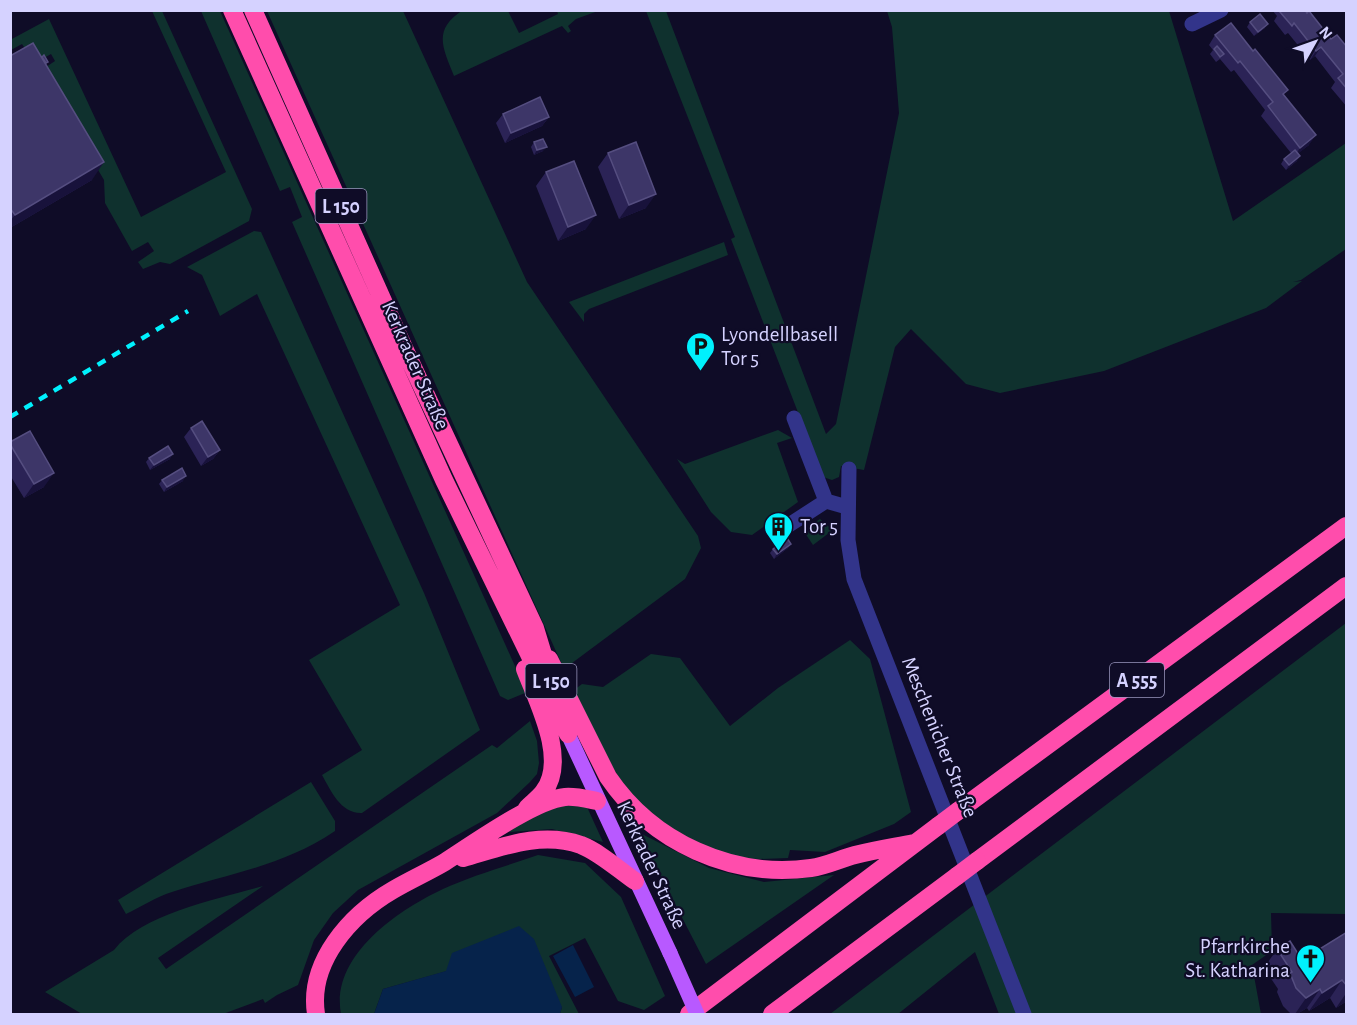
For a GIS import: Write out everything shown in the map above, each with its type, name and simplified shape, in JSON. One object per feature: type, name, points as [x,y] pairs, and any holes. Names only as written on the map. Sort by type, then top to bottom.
[{"type":"highway","name":"Kerkrader Straße","points":[[232,10],[444,480],[568,734]]},
{"type":"highway","name":"Kerkrader Straße","points":[[253,10],[404,348],[535,628],[568,734]]},
{"type":"highway","points":[[444,480],[548,729],[554,764],[545,790],[522,814]]},
{"type":"highway","name":"A 555","points":[[689,1014],[914,843],[1347,526]]},
{"type":"highway","name":"A 555","points":[[772,1014],[1347,586]]},
{"type":"highway","points":[[535,628],[608,777],[633,809],[674,840],[698,853],[725,862],[787,869],[811,868],[914,843]]},
{"type":"highway","points":[[316,1014],[313,998],[320,969],[338,938],[361,912],[392,890],[441,864],[522,814],[564,797],[597,801]]},
{"type":"highway","points":[[441,864],[519,841],[554,839],[582,845],[635,880]]},
{"type":"highway","points":[[675,1014],[741,975]]},
{"type":"main road","name":"Kerkrader Straße","points":[[568,734],[697,1014]]},
{"type":"street","points":[[1192,24],[1221,10]]},
{"type":"street","points":[[794,418],[826,501]]},
{"type":"street","name":"Meschenicher Straße","points":[[849,469],[848,540],[854,579],[1024,1014]]},
{"type":"street","points":[[789,525],[826,501],[847,507]]},
{"type":"green space","points":[[463,10],[508,11],[519,33],[558,14],[557,11],[598,11],[576,19],[568,26],[571,31],[568,33],[562,26],[454,76],[446,57],[444,32],[453,17]]},
{"type":"green space","points":[[152,11],[162,11],[252,209],[249,221],[170,264],[160,262],[143,269],[138,262],[154,251],[148,242],[132,251],[105,203],[104,180],[40,71],[55,61],[51,54],[35,63],[22,44],[11,50],[10,40],[49,19],[141,217],[226,172]]},
{"type":"green space","points":[[201,11],[220,11],[519,675],[525,693],[508,700],[500,696],[292,222],[302,217],[290,187],[280,191]]},
{"type":"green space","points":[[267,11],[403,11],[527,282],[698,536],[701,548],[685,579],[564,669]]},
{"type":"green space","points":[[646,11],[666,11],[826,434],[836,424],[899,113],[892,27],[887,11],[1169,11],[1233,221],[1346,143],[1346,249],[1301,280],[1293,282],[1302,281],[1266,308],[1104,371],[1000,393],[966,384],[911,329],[895,347],[864,470],[841,466],[839,477],[832,480],[823,477],[731,239],[735,237]]},
{"type":"green space","points":[[254,231],[261,232],[424,593],[480,730],[362,813],[342,806],[322,775],[362,750],[309,660],[400,605],[257,294],[220,316],[202,275],[187,267]]},
{"type":"green space","points":[[724,242],[728,255],[589,309],[584,314],[584,322],[569,302]]},
{"type":"green space","points":[[778,430],[792,438],[777,443],[798,502],[752,535],[731,532],[711,512],[677,459],[685,464]]},
{"type":"green space","points":[[820,519],[833,530],[813,545],[803,530]]},
{"type":"green space","points":[[1346,623],[1346,914],[1271,913],[1272,951],[1252,965],[1261,1014],[999,1014],[975,952],[898,1014],[830,1014]]},
{"type":"green space","points":[[850,640],[870,659],[911,812],[894,824],[825,852],[790,850],[788,858],[747,858],[710,849],[674,830],[642,806],[618,776],[600,745],[574,690],[582,684],[603,687],[651,654],[680,658],[730,726],[778,688]]},
{"type":"green space","points":[[530,721],[537,741],[539,763],[537,774],[530,782],[497,813],[358,890],[333,913],[314,940],[298,985],[265,1003],[263,999],[223,1014],[82,1014],[45,992],[114,950],[143,926],[183,909],[263,886],[158,958],[166,969],[492,745],[497,748]]},
{"type":"green space","points":[[311,782],[335,821],[335,831],[296,853],[276,861],[166,894],[126,914],[118,900]]},
{"type":"green space","points":[[560,805],[587,807],[603,842],[552,829],[509,832],[516,826]]},
{"type":"green space","points":[[638,832],[709,868],[764,882],[834,875],[706,964]]},
{"type":"green space","points":[[538,855],[585,863],[621,897],[665,996],[644,1010],[618,1001],[585,938],[549,956],[579,1014],[560,1014],[562,1007],[447,971],[383,989],[374,1014],[341,1014],[340,993],[346,973],[357,954],[388,922],[443,889]]},
{"type":"water","points":[[519,926],[534,939],[562,1007],[560,1014],[374,1014],[383,989],[446,971],[452,953]]},
{"type":"water","points":[[573,945],[594,987],[575,997],[553,956]]},
{"type":"building","points":[[1282,10],[1305,10],[1307,13],[1309,11],[1331,39],[1337,35],[1347,47],[1347,89],[1338,78],[1343,74],[1321,47],[1316,51],[1294,23],[1292,26],[1280,12]]},
{"type":"building","points":[[1260,14],[1268,24],[1258,32],[1250,22]]},
{"type":"building","points":[[1231,23],[1288,90],[1283,94],[1316,135],[1300,148],[1268,106],[1273,102],[1240,61],[1238,63],[1215,35]]},
{"type":"building","points":[[33,43],[104,162],[15,215],[10,208],[10,56]]},
{"type":"building","points":[[1217,46],[1224,54],[1220,57],[1214,49]]},
{"type":"building","points":[[540,97],[549,117],[511,133],[503,114]]},
{"type":"building","points":[[543,139],[547,147],[537,150],[534,142]]},
{"type":"building","points":[[636,142],[656,194],[629,205],[608,153]]},
{"type":"building","points":[[1295,150],[1300,156],[1289,165],[1284,159]]},
{"type":"building","points":[[574,161],[596,215],[568,227],[546,172]]},
{"type":"building","points":[[202,421],[220,450],[208,457],[191,428]]},
{"type":"building","points":[[30,431],[54,473],[34,484],[10,444]]},
{"type":"building","points":[[168,446],[173,454],[154,465],[149,458]]},
{"type":"building","points":[[182,468],[186,476],[167,487],[162,480]]},
{"type":"building","points":[[787,538],[791,544],[777,554],[773,549]]},
{"type":"building","points":[[1347,932],[1347,986],[1342,980],[1322,993],[1320,989],[1306,998],[1296,988],[1290,973],[1292,972],[1277,949],[1290,941],[1302,960]]},
{"type":"railway","points":[[10,417],[188,311]]},
{"type":"place","name":"Lyondellbasell Tor 5","points":[[700,372]]},
{"type":"place","name":"Tor 5","points":[[779,552]]},
{"type":"place","name":"Pfarrkirche St. Katharina","points":[[1311,984]]}]
